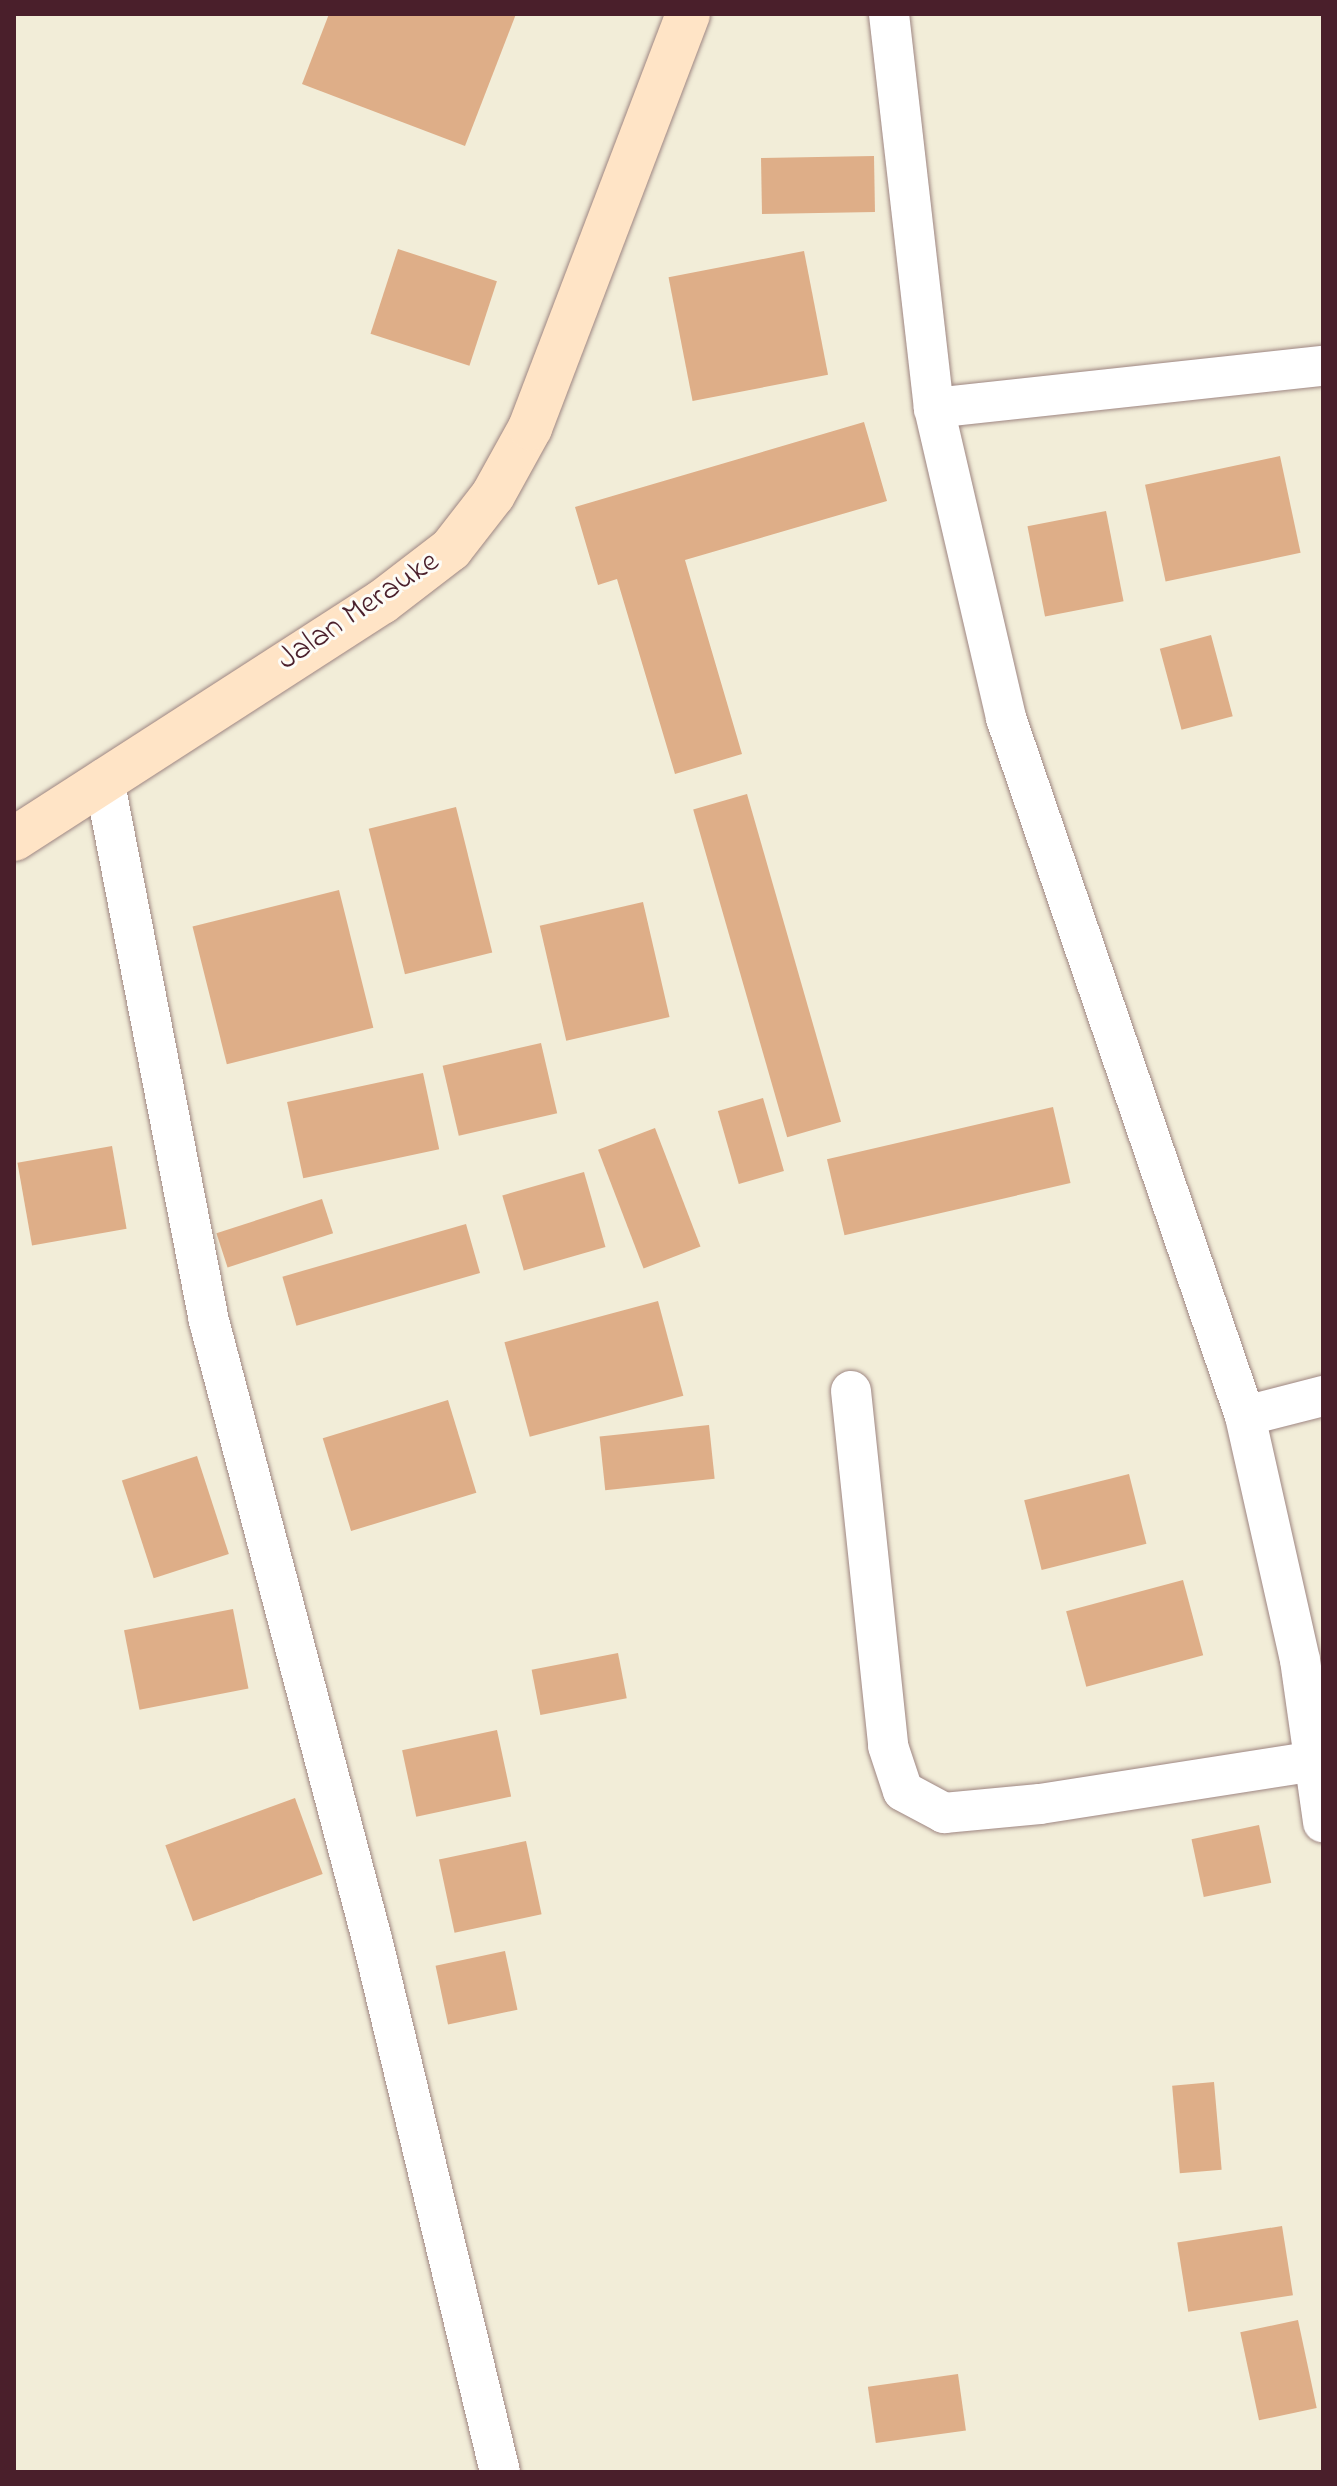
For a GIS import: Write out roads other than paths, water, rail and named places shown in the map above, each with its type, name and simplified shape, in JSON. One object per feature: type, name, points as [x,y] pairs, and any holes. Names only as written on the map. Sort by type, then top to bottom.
[{"type":"street","name":"Jalan Merauke","points":[[14,839],[382,602],[451,549],[493,495],[530,428],[562,351],[688,14]]},
{"type":"street","points":[[889,14],[934,408],[1006,718],[1245,1416],[1300,1660],[1323,1822]]},
{"type":"street","points":[[934,408],[1323,366]]},
{"type":"street","points":[[104,779],[209,1321],[373,1943],[500,2472]]},
{"type":"street","points":[[851,1391],[888,1746],[903,1791],[944,1813],[1314,1761]]},
{"type":"street","points":[[1245,1416],[1323,1396]]}]
